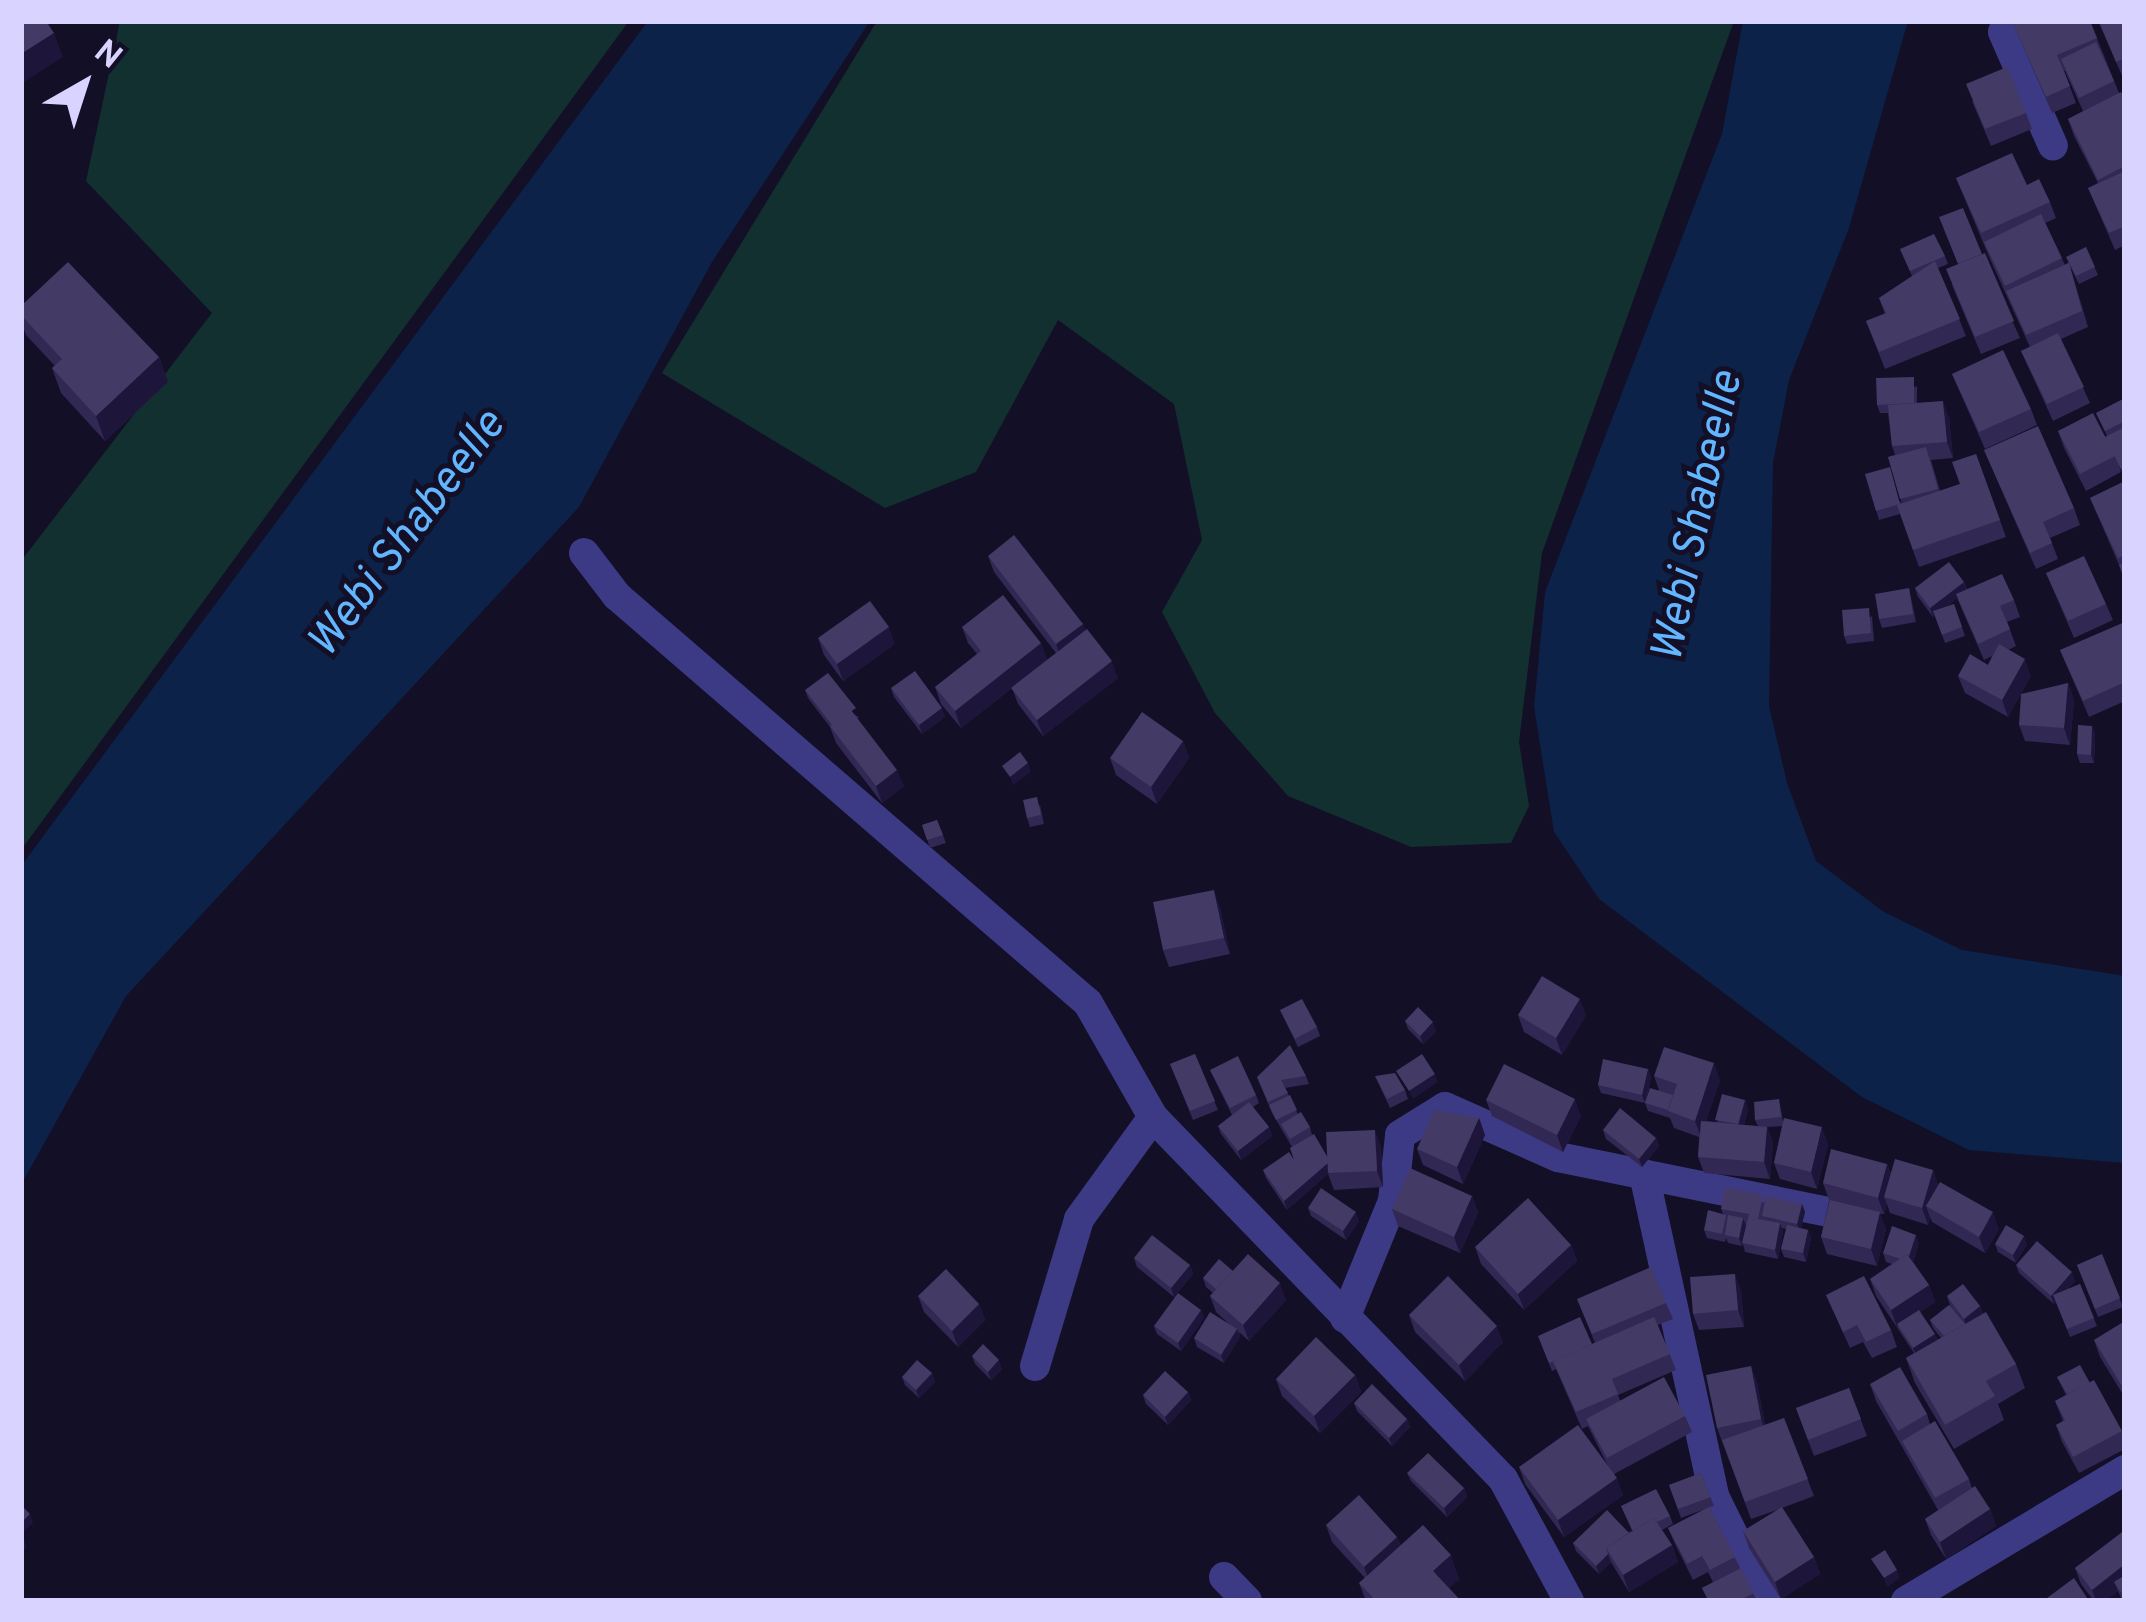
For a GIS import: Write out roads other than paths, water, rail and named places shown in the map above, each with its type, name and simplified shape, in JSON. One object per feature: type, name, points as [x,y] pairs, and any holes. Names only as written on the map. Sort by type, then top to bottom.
[{"type":"street","points":[[2020,21],[2003,32],[2053,146]]},
{"type":"street","points":[[584,553],[617,596],[1088,1003],[1153,1117],[1503,1480],[1558,1598]]},
{"type":"street","points":[[1346,1318],[1393,1201],[1400,1135],[1445,1107],[1558,1157],[1867,1220]]},
{"type":"street","points":[[1035,1366],[1079,1219],[1153,1117]]},
{"type":"street","points":[[1644,1174],[1714,1496],[1766,1601]]},
{"type":"street","points":[[1906,1601],[2125,1470]]},
{"type":"street","points":[[1223,1577],[1247,1601]]},
{"type":"water","name":"Webi Shabeelle","points":[[648,21],[870,21],[712,262],[579,507],[126,996],[21,1185],[21,866]]},
{"type":"water","name":"Webi Shabeelle","points":[[1743,21],[1908,21],[1849,228],[1789,380],[1773,463],[1769,706],[1787,783],[1816,861],[1884,912],[1962,950],[2125,976],[2125,1163],[1969,1150],[1862,1097],[1599,899],[1554,832],[1534,707],[1545,592],[1722,134]]}]
